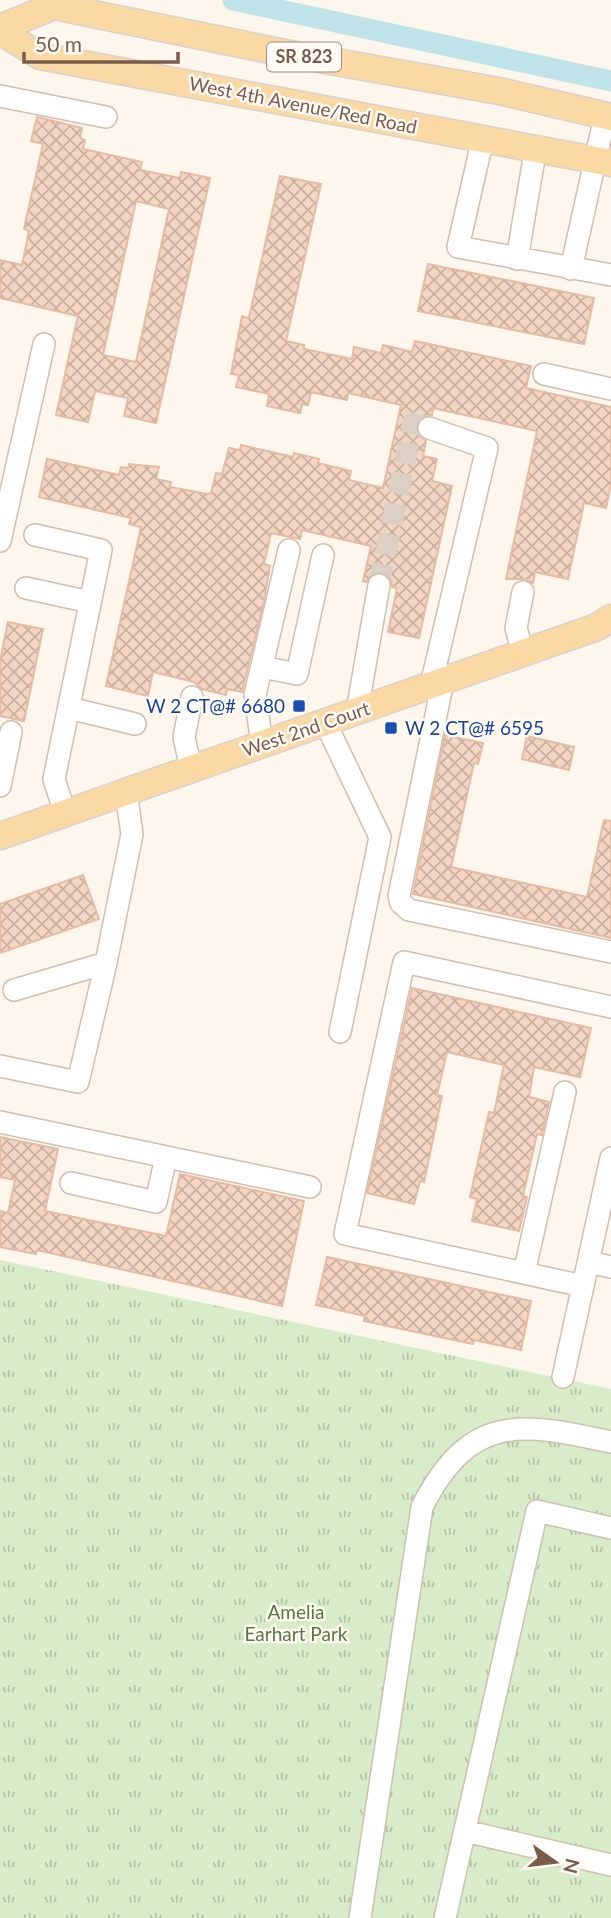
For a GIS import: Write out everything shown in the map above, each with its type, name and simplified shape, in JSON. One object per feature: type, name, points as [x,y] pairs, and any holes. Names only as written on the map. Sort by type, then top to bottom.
[{"type":"main road","name":"West 4th Avenue/Red Road","points":[[0,30],[54,6],[280,52],[499,91],[608,117]]},
{"type":"main road","name":"West 4th Avenue/Red Road","points":[[0,30],[40,56],[536,147],[604,162]]},
{"type":"main road","name":"West 2nd Court","points":[[0,836],[597,627],[611,618]]},
{"type":"street","points":[[0,96],[106,117]]},
{"type":"street","points":[[571,269],[604,162],[608,117]]},
{"type":"street","points":[[483,138],[458,247],[611,277]]},
{"type":"street","points":[[517,259],[536,147]]},
{"type":"street","points":[[0,541],[44,344]]},
{"type":"street","points":[[544,374],[611,389]]},
{"type":"street","points":[[429,428],[486,448],[437,683],[399,896],[401,904],[410,910],[611,952]]},
{"type":"street","points":[[35,535],[101,550],[54,779],[65,813]]},
{"type":"street","points":[[262,744],[255,695],[289,550]]},
{"type":"street","points":[[262,667],[297,674],[323,555]]},
{"type":"street","points":[[357,711],[379,585]]},
{"type":"street","points":[[26,588],[90,602]]},
{"type":"street","points":[[523,592],[516,628],[523,653]]},
{"type":"street","points":[[191,769],[184,737],[192,697]]},
{"type":"street","points":[[69,708],[135,723]]},
{"type":"street","points":[[325,722],[380,837],[340,1032]]},
{"type":"street","points":[[0,786],[11,733]]},
{"type":"street","points":[[0,1066],[78,1082],[132,834],[127,792]]},
{"type":"street","points":[[583,1286],[345,1234],[404,962],[611,1007]]},
{"type":"street","points":[[14,990],[106,963]]},
{"type":"street","points":[[524,1273],[565,1092]]},
{"type":"street","points":[[0,1122],[310,1187]]},
{"type":"street","points":[[71,1182],[156,1202],[166,1157]]},
{"type":"street","points":[[563,1377],[611,1158]]},
{"type":"street","points":[[589,1262],[611,1267]]},
{"type":"street","points":[[360,1918],[422,1507],[438,1476],[464,1450],[499,1430],[545,1427],[611,1442]]},
{"type":"street","points":[[445,1918],[537,1511],[611,1528]]},
{"type":"street","points":[[465,1831],[611,1865]]},
{"type":"green space","name":"Amelia Earhart Park","points":[[0,1260],[611,1389],[611,1918],[0,1918]]},
{"type":"building","points":[[37,117],[82,128],[80,138],[85,140],[83,149],[142,162],[140,170],[180,178],[181,172],[210,178],[156,423],[124,416],[128,398],[95,391],[88,422],[56,415],[78,316],[0,298],[0,260],[22,265],[29,231],[24,229],[43,144],[31,141]],"holes":[[[136,201],[169,209],[136,362],[103,355]]]},
{"type":"building","points":[[280,176],[321,184],[286,341],[304,345],[304,349],[352,359],[354,347],[381,353],[383,345],[412,352],[415,341],[531,366],[526,388],[611,407],[611,484],[606,508],[584,503],[568,579],[535,572],[533,583],[525,579],[506,579],[537,431],[433,408],[432,415],[420,419],[416,431],[426,441],[423,456],[437,459],[432,481],[452,486],[419,638],[388,632],[397,588],[392,587],[391,580],[382,572],[374,573],[366,582],[363,581],[371,546],[302,530],[300,539],[271,533],[264,564],[270,566],[264,601],[242,692],[227,689],[226,695],[202,689],[194,682],[153,672],[148,696],[106,686],[141,527],[129,524],[131,518],[39,497],[47,459],[119,475],[121,467],[128,468],[129,464],[159,467],[156,479],[171,482],[170,487],[207,494],[211,493],[216,473],[222,474],[229,448],[240,450],[241,445],[293,457],[294,453],[319,459],[318,463],[351,471],[349,480],[383,488],[401,405],[348,393],[347,400],[311,392],[308,405],[302,404],[300,413],[267,406],[269,394],[236,387],[239,375],[231,374],[242,316],[249,318]]},
{"type":"building","points":[[428,264],[594,298],[584,344],[418,311]]},
{"type":"building","points":[[8,622],[43,629],[24,721],[0,716],[0,661]]},
{"type":"building","points":[[445,735],[483,743],[478,764],[474,763],[451,867],[587,897],[604,820],[611,821],[611,938],[413,894]]},
{"type":"building","points":[[527,736],[574,747],[569,770],[522,759]]},
{"type":"building","points":[[83,875],[99,919],[0,953],[0,904]]},
{"type":"building","points":[[412,988],[591,1028],[580,1077],[534,1067],[529,1097],[549,1102],[542,1135],[537,1134],[523,1196],[527,1197],[519,1231],[472,1221],[477,1199],[470,1197],[489,1112],[494,1113],[504,1065],[447,1052],[437,1095],[442,1096],[424,1182],[420,1181],[414,1204],[367,1193]]},
{"type":"building","points":[[0,1137],[58,1149],[45,1211],[166,1236],[180,1174],[304,1201],[282,1306],[37,1250],[36,1254],[0,1247],[0,1211],[8,1213],[15,1180],[0,1177]]},
{"type":"building","points":[[327,1257],[531,1301],[521,1350],[474,1340],[473,1344],[364,1321],[365,1316],[316,1305]]},
{"type":"waterway","points":[[233,0],[611,81]]},
{"type":"tunnel","points":[[379,585],[413,423],[429,428]]},
{"type":"place","name":"W 2 CT@# 6680","points":[[299,706]]},
{"type":"place","name":"W 2 CT@# 6595","points":[[391,728]]}]
